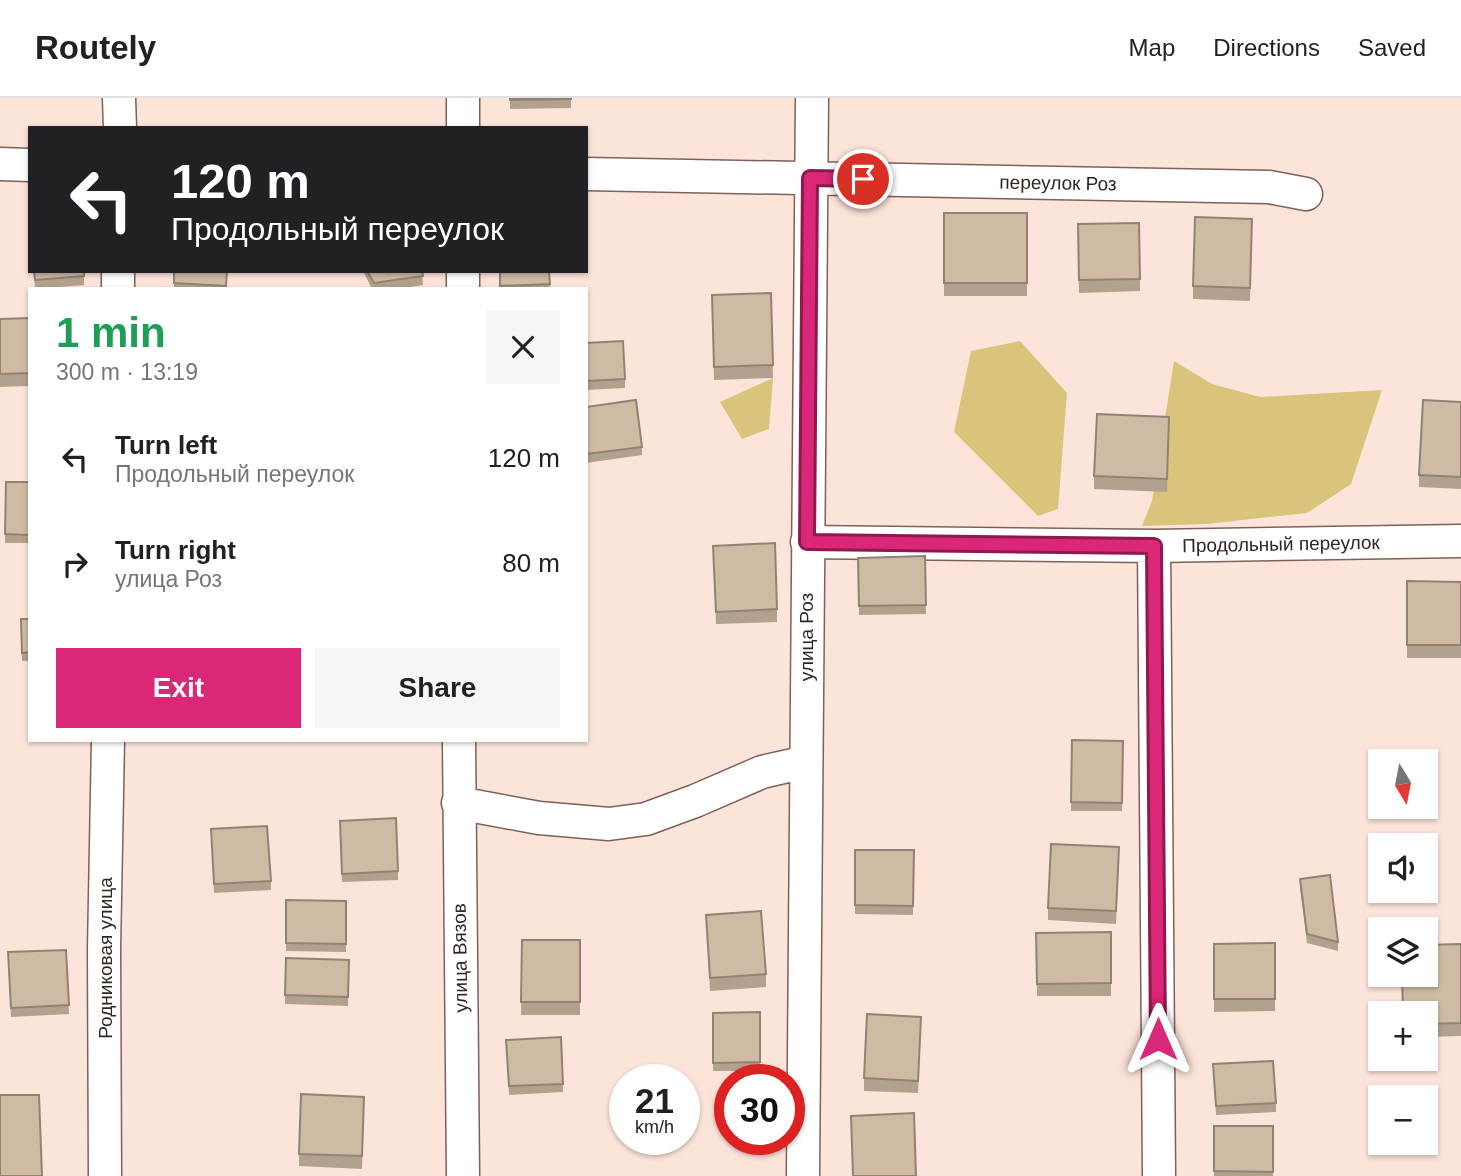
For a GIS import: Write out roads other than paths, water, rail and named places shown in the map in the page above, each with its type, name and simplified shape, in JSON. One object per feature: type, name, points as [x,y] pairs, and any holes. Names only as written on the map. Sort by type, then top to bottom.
[{"type":"street","points":[[120,98],[120,126]]},
{"type":"street","points":[[463,98],[463,126]]},
{"type":"street","name":"улица Роз","points":[[803,1176],[812,98]]},
{"type":"street","points":[[0,164],[28,165]]},
{"type":"street","name":"переулок Роз","points":[[588,174],[1269,187],[1306,194]]},
{"type":"street","name":"Продольный переулок","points":[[807,542],[1154,546],[1461,541]]},
{"type":"street","points":[[1154,546],[1159,1176]]},
{"type":"street","name":"Родниковая улица","points":[[104,1176],[108,742]]},
{"type":"street","name":"улица Вязов","points":[[459,742],[463,1176]]},
{"type":"street","points":[[458,803],[539,818],[609,824],[646,819],[762,772],[806,762]]}]
